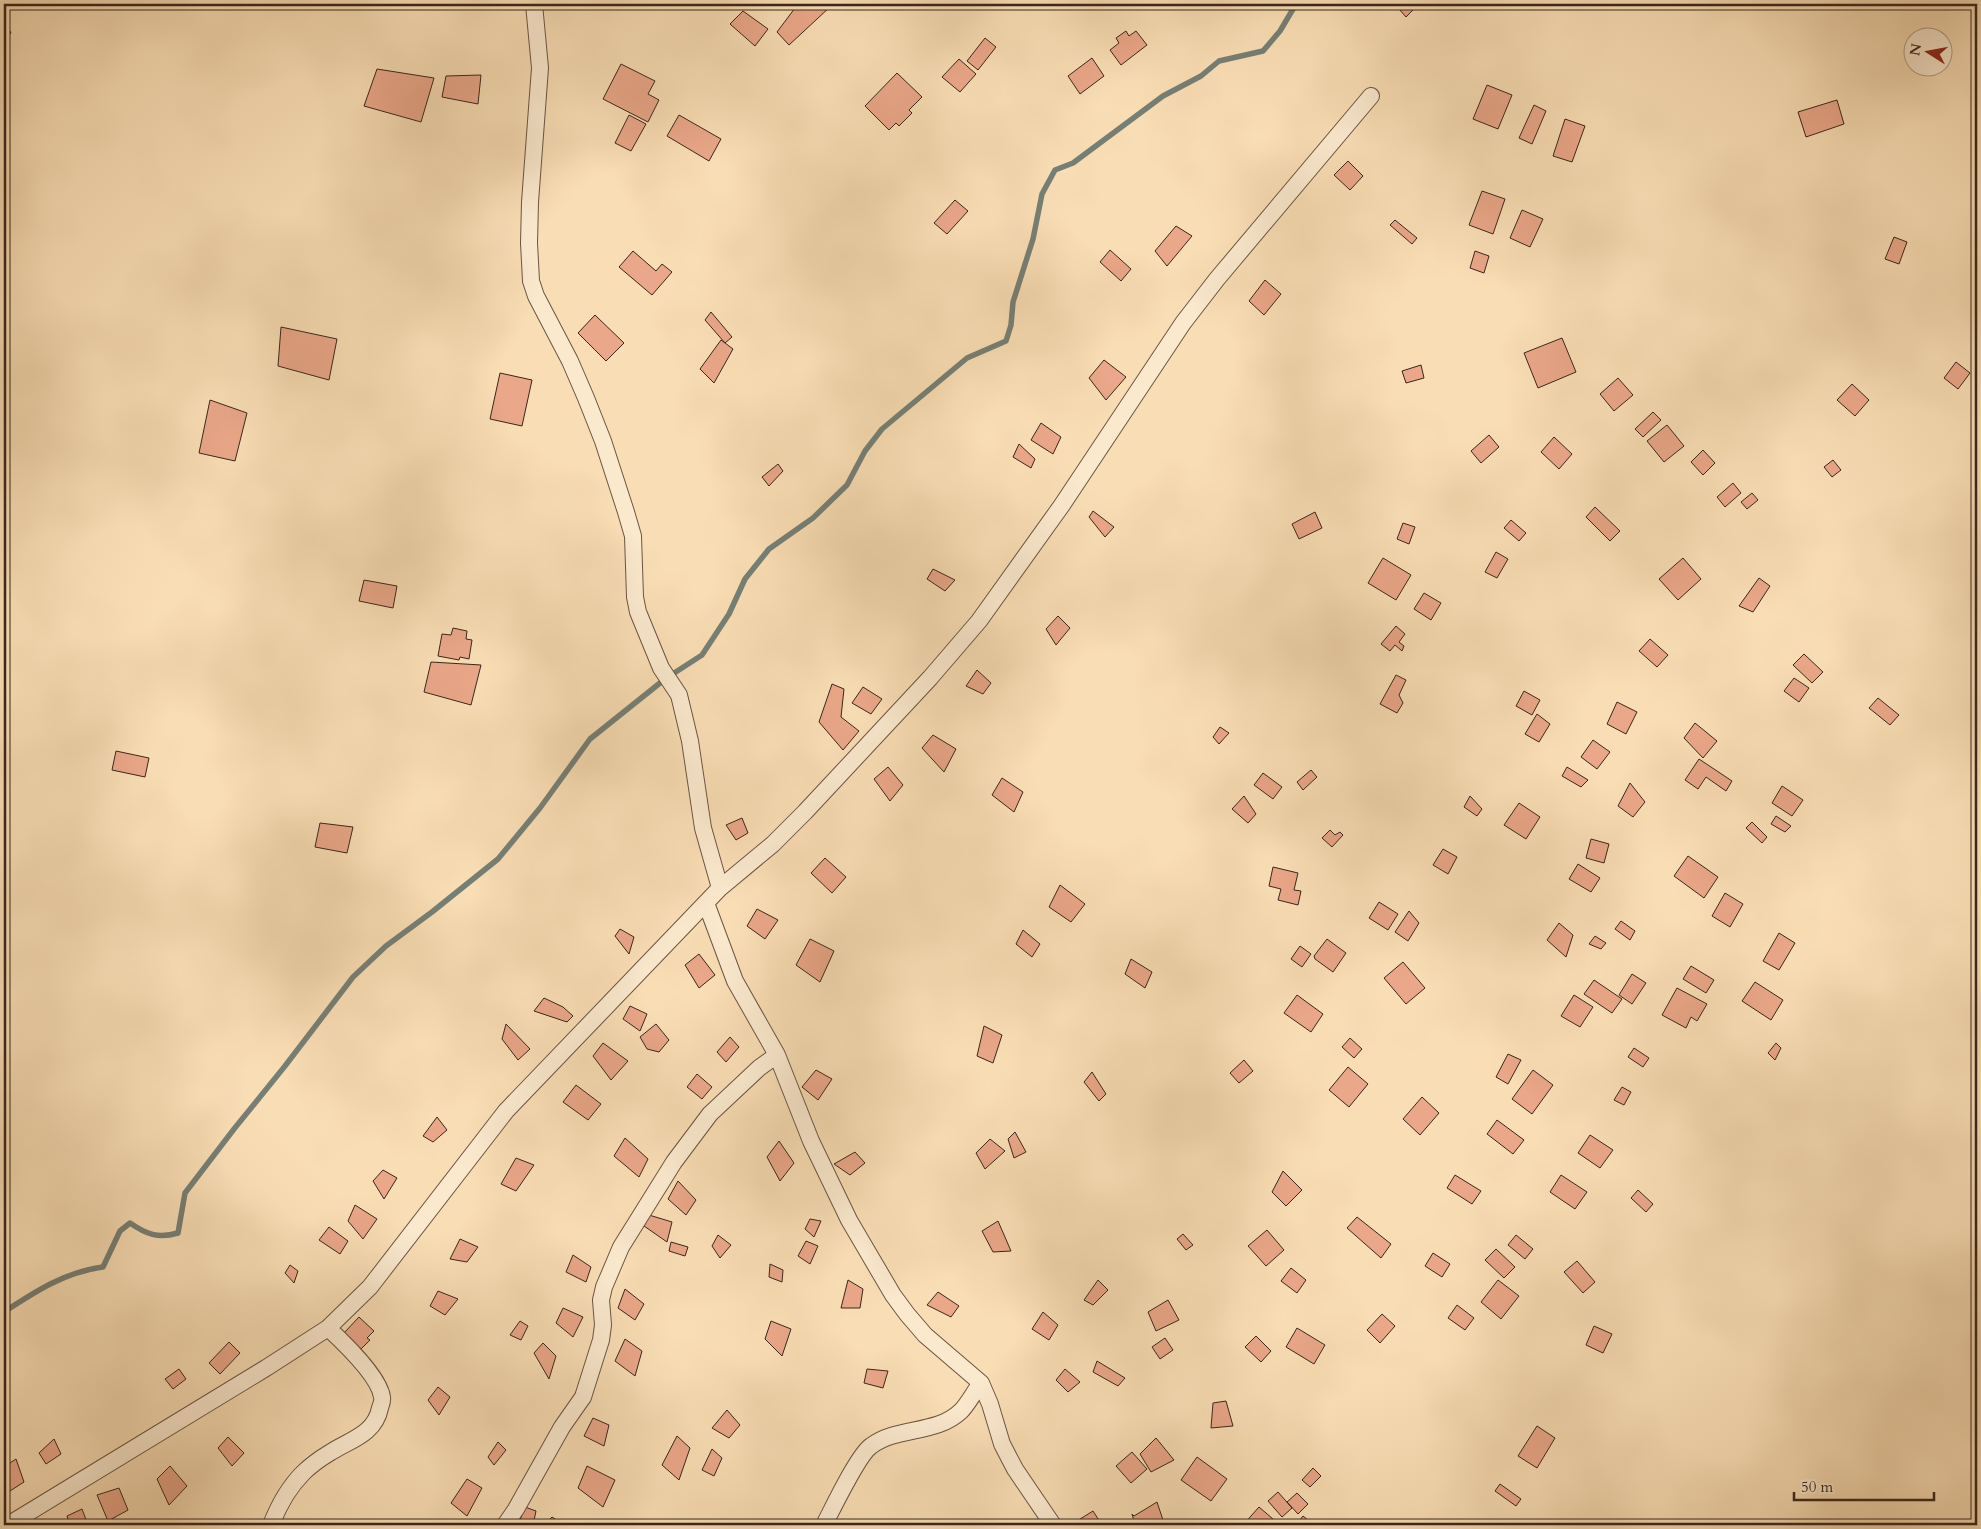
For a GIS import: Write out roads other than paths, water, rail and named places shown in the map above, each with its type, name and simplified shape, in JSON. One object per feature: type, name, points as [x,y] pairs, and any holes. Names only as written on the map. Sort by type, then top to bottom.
[{"type":"street","points":[[534,4],[540,68],[530,202],[529,243],[531,281],[536,296],[570,361],[609,457],[633,536],[635,597],[638,612],[661,668],[679,695],[690,741],[703,828],[720,888]]},
{"type":"street","points":[[8,1525],[266,1368],[328,1328],[370,1287],[506,1112],[720,888],[773,844],[805,812],[930,678],[978,621],[1062,506],[1183,323],[1217,279],[1371,96]]},
{"type":"street","points":[[706,903],[735,981],[776,1055],[791,1096],[849,1220],[893,1295],[907,1314],[925,1335],[981,1383],[1002,1444],[1010,1460],[1053,1525]]},
{"type":"street","points":[[505,1525],[562,1427],[583,1397],[601,1340],[603,1326],[601,1300],[604,1287],[620,1247],[674,1162],[710,1114],[759,1068],[776,1055]]},
{"type":"street","points":[[271,1525],[287,1495],[301,1475],[330,1452],[360,1437],[374,1423],[380,1412],[383,1398],[378,1386],[357,1358],[328,1328]]},
{"type":"street","points":[[824,1525],[860,1459],[870,1446],[904,1432],[932,1427],[947,1421],[961,1411],[981,1383]]},
{"type":"waterway","points":[[4,1312],[39,1290],[63,1278],[103,1267],[120,1231],[130,1223],[152,1234],[164,1236],[178,1233],[185,1193],[353,977],[386,946],[498,859],[540,808],[590,739],[665,679],[702,655],[729,614],[745,579],[769,549],[813,518],[847,485],[865,451],[882,429],[967,358],[1006,341],[1011,325],[1013,302],[1033,239],[1042,194],[1055,170],[1073,163],[1163,96],[1201,76],[1219,61],[1263,51],[1280,31],[1296,4]]}]
